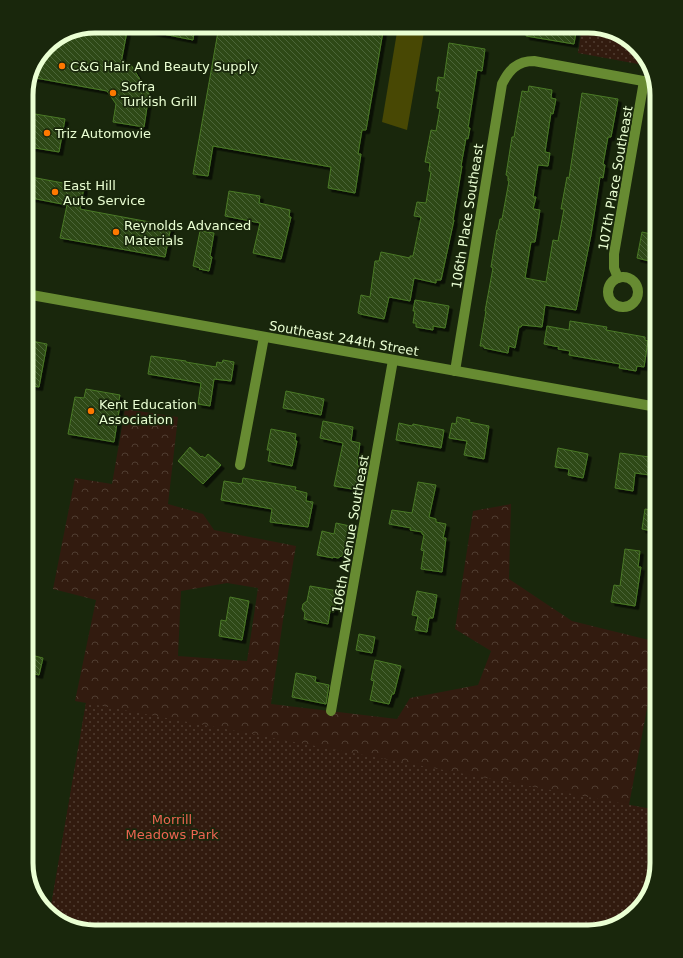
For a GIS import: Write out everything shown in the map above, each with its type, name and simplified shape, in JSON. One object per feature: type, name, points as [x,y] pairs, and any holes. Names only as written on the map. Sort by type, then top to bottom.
[{"type":"street","name":"106th Place Southeast","points":[[455,371],[502,84],[512,68],[520,63],[534,61],[648,82]]},
{"type":"street","name":"107th Place Southeast","points":[[618,278],[614,268],[614,254],[649,84]]},
{"type":"street","name":"Southeast 244th Street","points":[[33,295],[650,406]]},
{"type":"street","points":[[240,465],[264,337]]},
{"type":"street","name":"106th Avenue Southeast","points":[[331,712],[393,360]]},
{"type":"green space","points":[[581,33],[604,35],[619,41],[626,46],[632,51],[642,65],[578,53]]},
{"type":"green space","points":[[125,409],[178,417],[168,504],[203,514],[214,530],[296,546],[283,620],[271,704],[397,719],[410,698],[478,685],[491,651],[455,629],[473,511],[511,504],[509,579],[572,621],[650,640],[650,692],[629,805],[635,834],[129,925],[83,924],[60,915],[51,907],[86,703],[75,701],[96,600],[53,589],[75,478],[112,484]],"holes":[[[227,583],[258,588],[247,661],[178,656],[181,591]]]},
{"type":"green space","name":"Morrill Meadows Park","points":[[86,703],[650,809],[650,863],[648,879],[645,887],[642,894],[632,907],[619,917],[604,923],[588,925],[91,925],[67,919],[51,907]]},
{"type":"shaded area","points":[[397,33],[424,33],[407,130],[382,122]]},
{"type":"building","points":[[127,33],[121,63],[131,65],[149,94],[144,127],[113,122],[116,104],[107,91],[35,78],[39,67],[46,57],[54,48],[64,41],[83,34]]},
{"type":"building","points":[[158,33],[194,33],[193,40]]},
{"type":"building","points":[[218,33],[383,33],[366,130],[362,130],[358,154],[361,154],[355,193],[328,188],[331,167],[213,146],[208,176],[193,174]]},
{"type":"building","points":[[526,33],[576,33],[574,44],[526,36]]},
{"type":"building","points":[[449,43],[485,49],[482,71],[477,70],[468,128],[470,128],[468,139],[466,138],[454,220],[441,280],[436,280],[436,283],[414,278],[410,301],[389,297],[384,319],[360,314],[358,313],[361,295],[370,297],[375,261],[379,261],[381,252],[410,258],[410,256],[413,256],[421,217],[414,216],[417,202],[426,203],[431,172],[429,171],[430,163],[425,162],[431,130],[436,131],[440,109],[437,108],[440,91],[436,91],[438,77],[444,78]]},
{"type":"building","points":[[529,86],[552,90],[551,98],[556,99],[553,114],[551,113],[545,152],[550,153],[548,166],[538,165],[533,197],[536,197],[533,209],[540,210],[535,242],[531,242],[525,278],[546,282],[553,240],[558,241],[564,209],[561,209],[567,177],[569,178],[582,93],[618,99],[611,137],[608,137],[603,164],[605,165],[603,178],[600,177],[591,235],[576,310],[545,305],[542,327],[522,325],[519,327],[515,348],[509,346],[508,353],[480,346],[493,268],[491,267],[497,230],[500,219],[502,219],[509,181],[508,176],[506,175],[512,137],[514,137],[522,91],[528,92]]},
{"type":"building","name":"Triz Automovie","points":[[35,114],[65,119],[59,152],[33,148],[33,125]]},
{"type":"building","name":"Reynolds Advanced Materials","points":[[33,177],[84,187],[80,209],[171,226],[165,257],[60,238],[67,205],[33,198]]},
{"type":"building","points":[[229,191],[260,196],[259,203],[290,210],[289,217],[291,217],[281,259],[253,253],[260,223],[225,216]]},
{"type":"building","points":[[200,231],[214,233],[209,271],[193,266]]},
{"type":"building","points":[[642,232],[650,234],[650,261],[637,258]]},
{"type":"building","points":[[415,300],[449,306],[445,328],[433,326],[433,330],[416,327],[416,323],[413,323]]},
{"type":"building","points":[[570,321],[607,327],[606,330],[645,337],[645,340],[648,341],[644,367],[637,366],[636,371],[619,368],[620,364],[569,355],[570,351],[544,344],[547,326],[569,330]]},
{"type":"building","points":[[33,341],[47,344],[39,387],[33,386]]},
{"type":"building","points":[[151,356],[216,367],[217,362],[222,363],[223,360],[234,362],[231,381],[214,379],[210,406],[198,404],[201,383],[148,374]]},
{"type":"building","points":[[86,389],[120,395],[118,405],[120,405],[114,442],[68,434],[75,397],[84,398]]},
{"type":"building","points":[[286,391],[324,399],[321,415],[283,408]]},
{"type":"building","points":[[457,417],[470,420],[469,422],[489,426],[484,459],[464,455],[467,441],[449,438],[452,423],[456,424]]},
{"type":"building","points":[[323,421],[353,427],[351,441],[360,443],[357,464],[362,471],[358,490],[334,486],[343,443],[320,438]]},
{"type":"building","points":[[399,423],[444,430],[441,448],[396,440]]},
{"type":"building","points":[[271,429],[296,434],[295,441],[297,441],[292,466],[268,461],[270,450],[267,450]]},
{"type":"building","points":[[190,447],[201,457],[202,456],[205,458],[208,454],[221,465],[203,484],[178,461]]},
{"type":"building","points":[[558,448],[588,454],[583,478],[568,475],[569,469],[555,467]]},
{"type":"building","points":[[620,453],[650,457],[650,475],[635,473],[633,491],[615,488]]},
{"type":"building","points":[[243,478],[296,487],[295,490],[307,493],[306,501],[313,502],[308,527],[270,522],[272,509],[221,500],[224,481],[242,484]]},
{"type":"building","points":[[418,482],[436,485],[429,517],[436,519],[436,522],[446,524],[443,538],[446,538],[442,572],[421,569],[424,551],[421,550],[424,535],[422,532],[410,530],[411,528],[389,524],[392,510],[412,513]]},
{"type":"building","points":[[645,509],[650,510],[650,531],[642,529]]},
{"type":"building","points":[[336,523],[350,526],[343,555],[338,558],[333,558],[317,555],[322,531],[334,534]]},
{"type":"building","points":[[625,549],[640,551],[638,567],[641,567],[635,606],[611,602],[614,585],[620,586]]},
{"type":"building","points":[[310,586],[338,591],[334,612],[330,611],[328,624],[304,619],[305,613],[302,609],[303,604],[307,601]]},
{"type":"building","points":[[417,591],[437,595],[433,618],[429,618],[427,632],[415,630],[418,616],[412,615]]},
{"type":"building","points":[[230,597],[249,601],[242,640],[219,636],[221,620],[226,621]]},
{"type":"building","points":[[359,634],[375,637],[372,653],[356,650]]},
{"type":"building","points":[[33,656],[43,658],[39,675],[33,674]]},
{"type":"building","points":[[375,660],[401,666],[394,694],[392,694],[389,704],[370,700],[374,681],[371,680]]},
{"type":"building","points":[[296,673],[316,677],[315,682],[329,685],[326,704],[292,697]]},
{"type":"place","name":"C&G Hair And Beauty Supply","points":[[62,66]]},
{"type":"place","name":"Sofra Turkish Grill","points":[[113,93]]},
{"type":"place","name":"Triz Automovie","points":[[47,133]]},
{"type":"place","name":"East Hill Auto Service","points":[[55,192]]},
{"type":"place","name":"Reynolds Advanced Materials","points":[[116,232]]},
{"type":"place","name":"Kent Education Association","points":[[91,411]]}]
